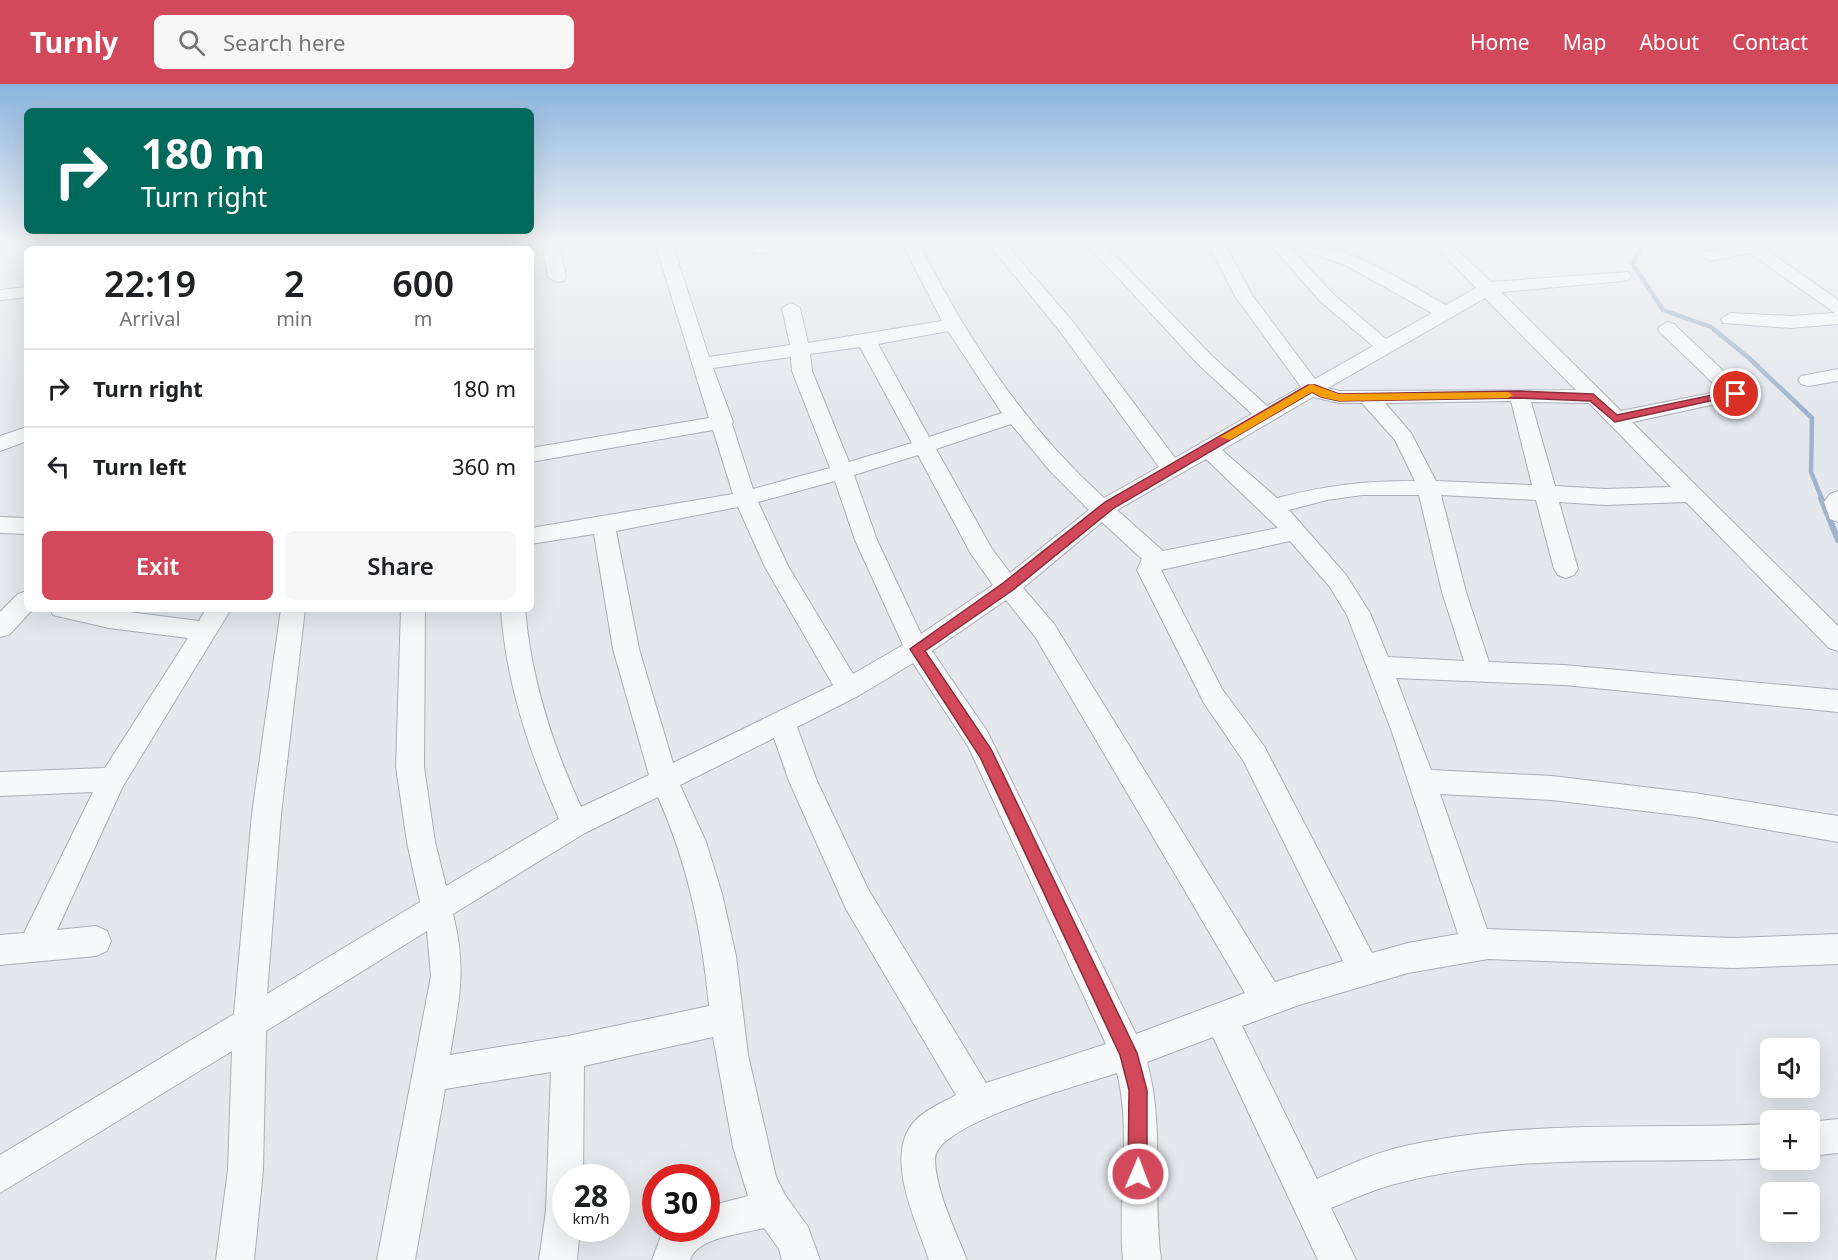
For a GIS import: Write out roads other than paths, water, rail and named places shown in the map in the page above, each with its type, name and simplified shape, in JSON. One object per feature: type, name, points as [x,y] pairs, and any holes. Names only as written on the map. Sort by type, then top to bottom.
[{"type":"street","points":[[680,298],[700,364],[723,422],[746,498],[782,576],[849,689]]},
{"type":"street","points":[[938,298],[952,325],[1016,415],[1058,466],[1158,560]]},
{"type":"street","points":[[1042,298],[1066,326],[1172,468]]},
{"type":"street","points":[[1147,298],[1206,360],[1264,414]]},
{"type":"street","points":[[1245,298],[1311,387],[1331,396],[1367,398],[1519,395],[1593,397]]},
{"type":"street","points":[[1327,298],[1385,347]]},
{"type":"street","points":[[1419,298],[1447,313]]},
{"type":"street","points":[[0,1175],[575,824],[849,689],[917,649],[1008,587],[1104,509],[1311,387],[1472,298]]},
{"type":"street","points":[[1498,298],[1593,397],[1838,641]]},
{"type":"street","points":[[791,308],[797,326],[802,372],[842,471],[866,540],[917,649],[978,739],[994,768],[1041,876],[1128,1053],[1138,1090],[1137,1193],[1142,1260]]},
{"type":"street","points":[[1730,319],[1791,322],[1838,318]]},
{"type":"street","points":[[700,364],[952,325]]},
{"type":"street","points":[[1615,419],[1741,393],[1667,328]]},
{"type":"street","points":[[866,340],[983,554],[1045,631],[1087,697],[1154,815],[1268,1000]]},
{"type":"street","points":[[1808,380],[1838,375]]},
{"type":"street","points":[[1519,395],[1528,422],[1544,494],[1566,568]]},
{"type":"street","points":[[1367,398],[1388,418],[1414,453],[1431,488],[1452,583],[1480,672]]},
{"type":"street","points":[[534,536],[604,525],[746,498],[924,447],[1016,415]]},
{"type":"street","points":[[534,454],[723,422]]},
{"type":"street","points":[[0,444],[24,435]]},
{"type":"street","points":[[1207,448],[1273,507],[1296,532],[1338,581],[1358,613],[1381,667],[1422,781],[1477,945]]},
{"type":"street","points":[[1273,507],[1327,493],[1362,488],[1431,488],[1605,497],[1690,494]]},
{"type":"street","points":[[1838,499],[1835,502],[1838,514]]},
{"type":"street","points":[[0,525],[24,526]]},
{"type":"street","points":[[604,525],[626,649],[664,780],[692,842],[707,894],[720,956],[727,1017],[750,1147],[759,1182],[772,1208],[795,1240],[801,1260]]},
{"type":"street","points":[[1296,532],[1158,560],[1149,567],[1154,583],[1214,696],[1254,754],[1277,797],[1364,970]]},
{"type":"street","points":[[0,628],[24,603]]},
{"type":"street","points":[[76,612],[110,619],[212,620]]},
{"type":"street","points":[[235,1260],[249,1133],[250,1021],[265,810],[293,612]]},
{"type":"street","points":[[396,1260],[447,976],[446,947],[421,842],[410,767],[413,612]]},
{"type":"street","points":[[514,612],[533,721],[549,770],[575,824]]},
{"type":"street","points":[[33,947],[113,779],[212,620]]},
{"type":"street","points":[[1381,667],[1564,675],[1838,701]]},
{"type":"street","points":[[782,722],[803,781],[857,899],[979,1102]]},
{"type":"street","points":[[0,784],[113,779]]},
{"type":"street","points":[[1422,781],[1564,789],[1694,805],[1838,829]]},
{"type":"street","points":[[0,951],[96,941]]},
{"type":"street","points":[[948,1260],[922,1185],[917,1158],[920,1145],[933,1128],[947,1118],[979,1102],[1128,1053],[1268,1000],[1408,958],[1477,945],[1733,953],[1838,949]]},
{"type":"street","points":[[431,1075],[568,1053],[727,1017]]},
{"type":"street","points":[[1221,1018],[1337,1260]]},
{"type":"street","points":[[558,1260],[564,1210],[568,1053]]},
{"type":"street","points":[[1820,1137],[1838,1136]]},
{"type":"street","points":[[1308,1200],[1393,1167],[1463,1153],[1567,1147],[1717,1145],[1760,1142]]},
{"type":"street","points":[[720,1221],[772,1208]]},
{"type":"street","points":[[671,1260],[677,1242]]},
{"type":"waterway","points":[[1655,298],[1663,310],[1711,327],[1749,358],[1812,418],[1811,472],[1822,499]]},
{"type":"waterway","points":[[1821,498],[1838,540]]}]
